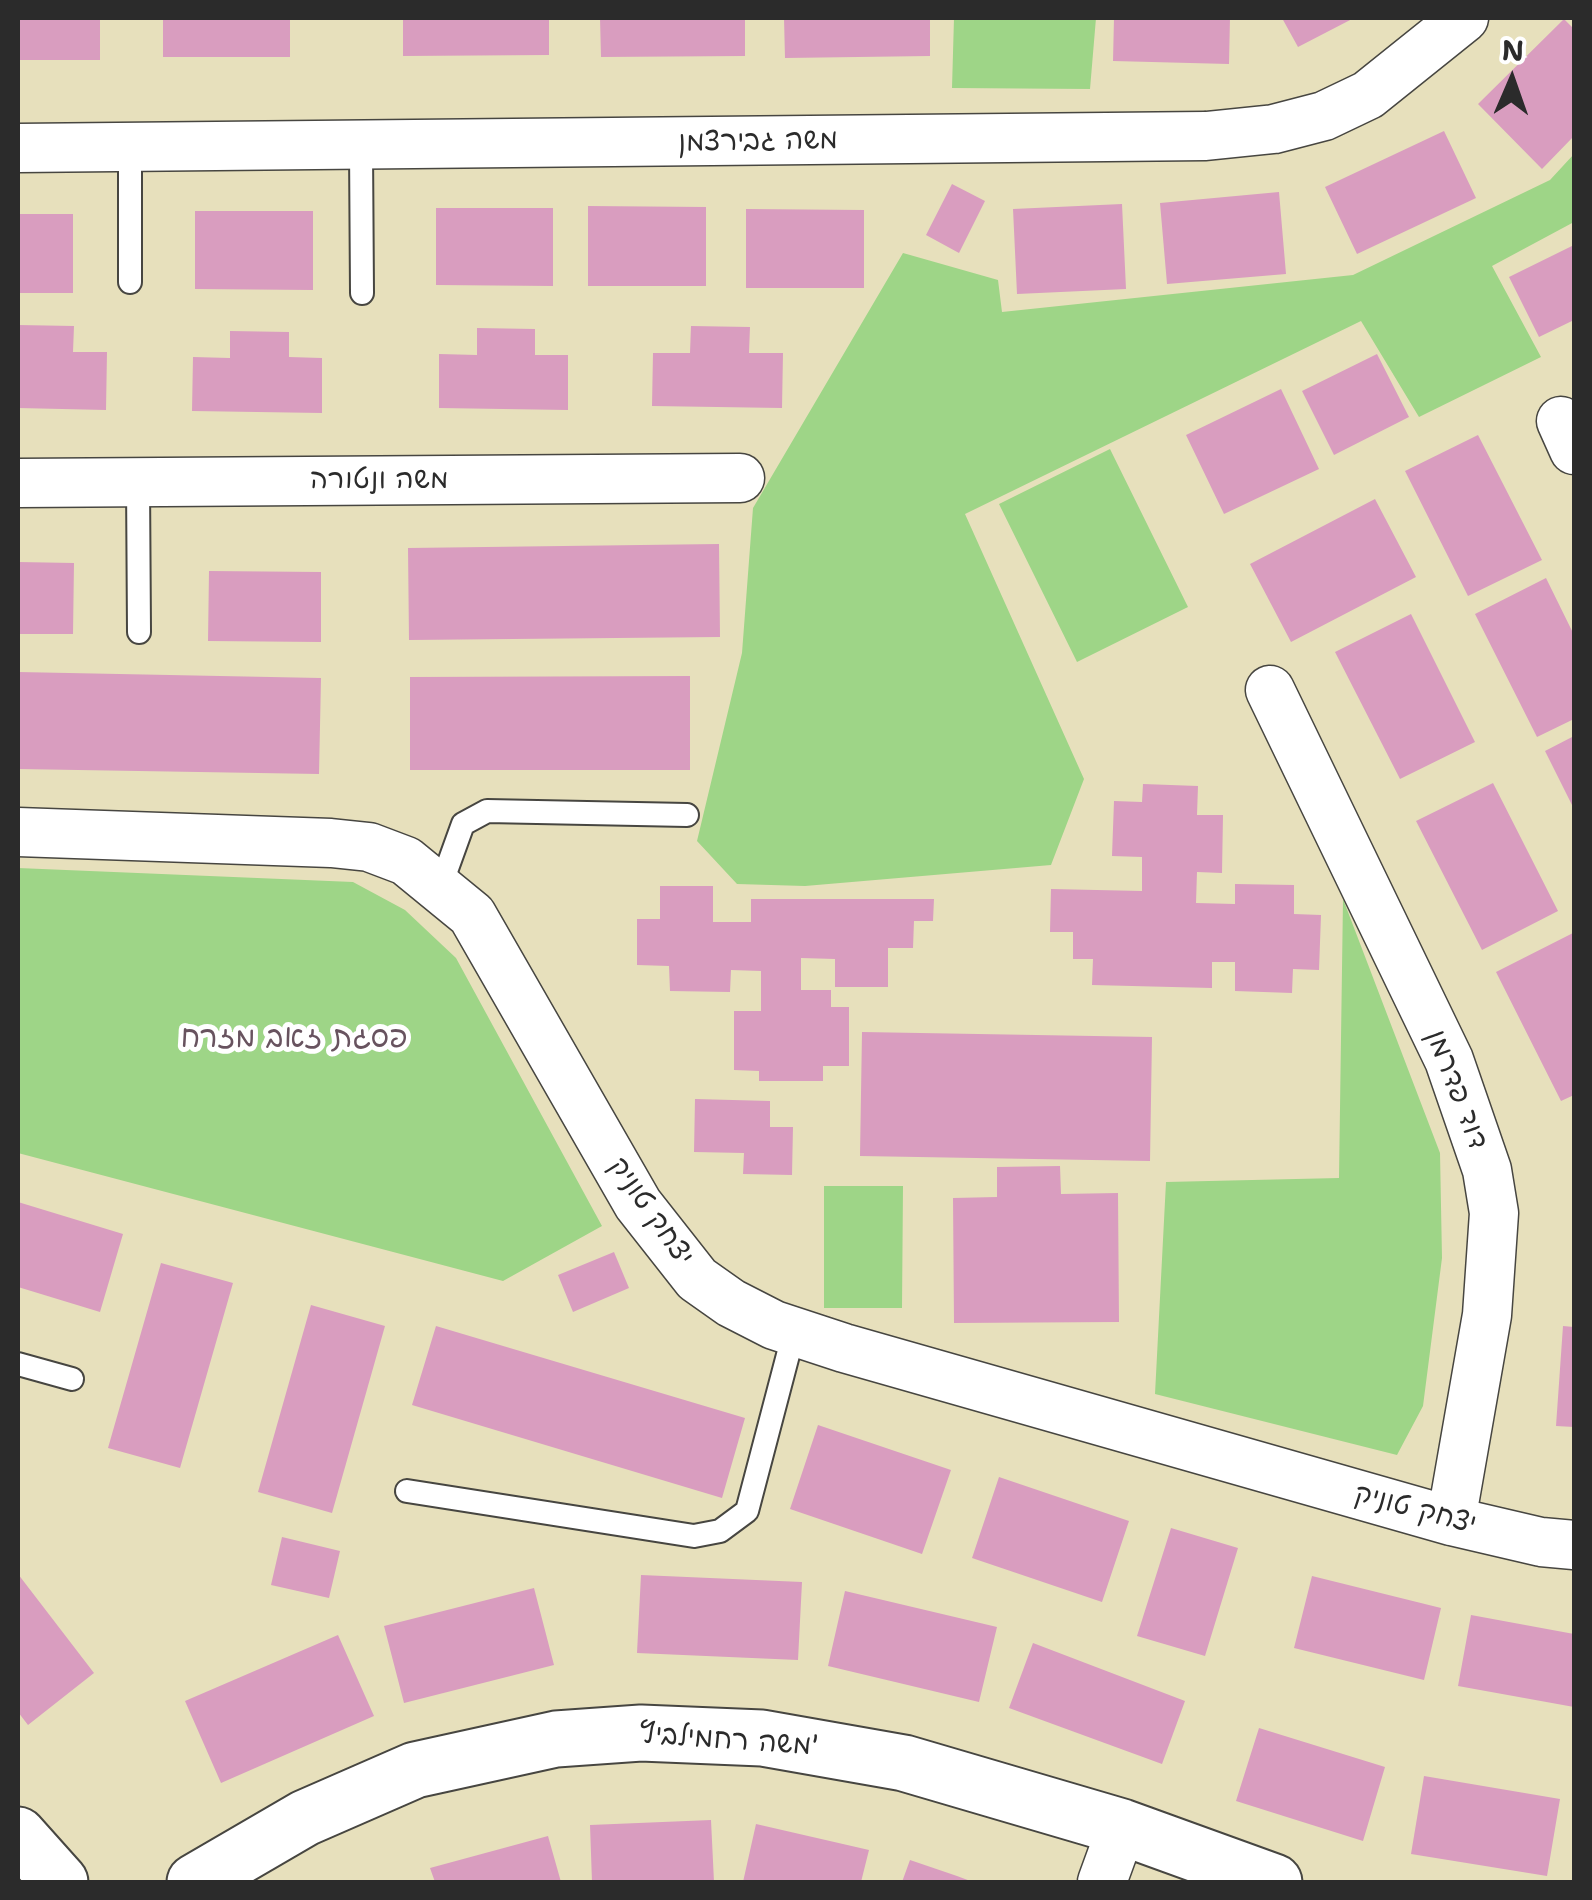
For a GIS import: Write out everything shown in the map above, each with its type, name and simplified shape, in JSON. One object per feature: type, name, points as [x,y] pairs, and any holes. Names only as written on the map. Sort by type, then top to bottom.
[{"type":"street","name":"משה גבירצמן","points":[[18,148],[362,148],[1206,136],[1274,129],[1324,116],[1368,95],[1464,18]]},
{"type":"street","name":"משה ונטורה","points":[[18,484],[740,478]]},
{"type":"street","name":"דוד פדרמן","points":[[1270,690],[1449,1060],[1486,1170],[1494,1214],[1487,1315],[1451,1521]]},
{"type":"street","name":"יצחק טוניק","points":[[18,832],[369,847],[406,860],[472,915],[638,1204],[697,1279],[720,1295],[794,1332],[1451,1521],[1541,1542],[1574,1545]]},
{"type":"street","name":"משה רחמילביץ'","points":[[195,1882],[305,1818],[415,1770],[556,1740],[612,1734],[762,1738],[904,1763],[1122,1827],[1274,1882]]},
{"type":"street","points":[[1102,1882],[1122,1827]]},
{"type":"street","points":[[18,1835],[60,1882]]},
{"type":"lane","points":[[130,148],[130,282]]},
{"type":"lane","points":[[362,148],[362,292]]},
{"type":"lane","points":[[138,482],[139,632]]},
{"type":"lane","points":[[440,885],[464,824],[488,811],[687,815]]},
{"type":"lane","points":[[407,1491],[694,1536],[720,1531],[747,1511],[794,1332]]},
{"type":"lane","points":[[18,1364],[72,1380]]},
{"type":"green space","points":[[954,18],[1096,18],[1090,89],[952,88]]},
{"type":"green space","points":[[1574,154],[1574,222],[1492,266],[1541,357],[1419,417],[1361,321],[965,514],[1084,779],[1051,865],[805,886],[737,884],[697,841],[742,653],[753,508],[903,253],[998,280],[1002,312],[1353,275],[1550,180]]},
{"type":"green space","points":[[1110,449],[1188,607],[1077,662],[999,504]]},
{"type":"green space","points":[[18,868],[353,882],[405,910],[456,958],[602,1226],[503,1281],[18,1153]]},
{"type":"green space","points":[[1343,899],[1440,1153],[1442,1258],[1423,1406],[1397,1455],[1155,1394],[1166,1182],[1339,1178]]},
{"type":"green space","points":[[824,1186],[903,1186],[902,1308],[824,1308]]},
{"type":"building","points":[[18,18],[100,18],[100,60],[18,60]]},
{"type":"building","points":[[163,18],[290,18],[290,57],[163,57]]},
{"type":"building","points":[[403,18],[549,18],[549,55],[403,56]]},
{"type":"building","points":[[600,18],[745,18],[745,56],[601,57]]},
{"type":"building","points":[[784,18],[930,18],[930,56],[785,58]]},
{"type":"building","points":[[1114,18],[1230,18],[1229,64],[1113,61]]},
{"type":"building","points":[[1282,18],[1354,18],[1298,47]]},
{"type":"building","points":[[1564,19],[1574,29],[1574,136],[1542,169],[1478,104]]},
{"type":"building","points":[[1444,131],[1476,198],[1357,254],[1325,187]]},
{"type":"building","points":[[952,184],[985,201],[959,253],[926,235]]},
{"type":"building","points":[[1279,192],[1286,274],[1167,284],[1160,203]]},
{"type":"building","points":[[1122,204],[1126,289],[1017,294],[1013,209]]},
{"type":"building","points":[[588,206],[706,207],[706,286],[588,286]]},
{"type":"building","points":[[436,208],[553,208],[553,286],[436,285]]},
{"type":"building","points":[[746,209],[864,210],[864,288],[746,288]]},
{"type":"building","points":[[195,211],[313,211],[313,290],[195,289]]},
{"type":"building","points":[[18,214],[73,214],[73,293],[18,293]]},
{"type":"building","points":[[1574,245],[1574,320],[1539,337],[1509,277]]},
{"type":"building","points":[[18,325],[74,326],[73,352],[107,352],[106,410],[18,408]]},
{"type":"building","points":[[691,326],[750,327],[749,353],[783,353],[782,408],[652,406],[653,353],[690,353]]},
{"type":"building","points":[[477,328],[535,329],[535,355],[568,355],[568,410],[439,408],[439,354],[477,355]]},
{"type":"building","points":[[230,331],[289,332],[289,357],[322,358],[322,413],[192,411],[193,357],[230,358]]},
{"type":"building","points":[[1377,354],[1409,417],[1334,455],[1302,391]]},
{"type":"building","points":[[1281,389],[1319,469],[1224,514],[1186,435]]},
{"type":"building","points":[[1478,435],[1542,560],[1468,596],[1405,471]]},
{"type":"building","points":[[1375,499],[1416,577],[1291,642],[1250,564]]},
{"type":"building","points":[[719,544],[720,637],[409,640],[408,548]]},
{"type":"building","points":[[18,562],[74,563],[73,634],[18,634]]},
{"type":"building","points":[[209,571],[321,572],[321,642],[208,641]]},
{"type":"building","points":[[1546,578],[1574,635],[1574,719],[1537,737],[1475,614]]},
{"type":"building","points":[[1411,614],[1475,742],[1400,779],[1335,652]]},
{"type":"building","points":[[18,672],[321,678],[319,774],[18,769]]},
{"type":"building","points":[[690,676],[690,770],[410,770],[410,677]]},
{"type":"building","points":[[1574,736],[1574,809],[1545,751]]},
{"type":"building","points":[[1493,783],[1558,911],[1482,950],[1416,821]]},
{"type":"building","points":[[1143,784],[1198,786],[1197,815],[1223,815],[1222,873],[1197,872],[1196,903],[1235,904],[1235,884],[1294,885],[1294,914],[1321,915],[1319,970],[1293,969],[1292,993],[1235,991],[1235,962],[1212,962],[1212,988],[1092,985],[1093,959],[1073,959],[1073,932],[1050,932],[1051,889],[1142,891],[1142,857],[1112,856],[1114,801],[1142,802]]},
{"type":"building","points":[[660,886],[713,886],[713,922],[751,922],[751,899],[934,899],[933,921],[914,921],[913,948],[888,948],[888,987],[835,987],[835,959],[801,958],[801,990],[831,990],[831,1007],[849,1007],[849,1066],[823,1066],[823,1081],[759,1081],[759,1071],[734,1070],[734,1011],[761,1011],[761,971],[731,970],[730,992],[670,991],[669,966],[637,965],[637,919],[660,919]]},
{"type":"building","points":[[1573,933],[1574,1095],[1561,1101],[1496,972]]},
{"type":"building","points":[[862,1032],[1152,1037],[1150,1161],[860,1156]]},
{"type":"building","points":[[695,1099],[770,1101],[770,1127],[793,1127],[792,1175],[743,1174],[744,1153],[694,1152]]},
{"type":"building","points":[[1060,1166],[1061,1194],[1118,1193],[1119,1322],[954,1323],[953,1198],[997,1197],[997,1167]]},
{"type":"building","points":[[18,1202],[123,1234],[100,1312],[18,1287]]},
{"type":"building","points":[[614,1252],[629,1288],[573,1312],[558,1275]]},
{"type":"building","points":[[161,1263],[233,1283],[180,1468],[108,1448]]},
{"type":"building","points":[[311,1305],[385,1326],[332,1513],[258,1492]]},
{"type":"building","points":[[436,1326],[745,1418],[722,1498],[412,1405]]},
{"type":"building","points":[[1563,1326],[1574,1327],[1574,1427],[1556,1426]]},
{"type":"building","points":[[818,1425],[951,1470],[922,1554],[790,1509]]},
{"type":"building","points":[[999,1477],[1129,1521],[1102,1602],[972,1558]]},
{"type":"building","points":[[1171,1528],[1238,1548],[1205,1656],[1137,1636]]},
{"type":"building","points":[[282,1537],[340,1551],[329,1598],[271,1585]]},
{"type":"building","points":[[18,1574],[94,1673],[28,1725],[18,1712]]},
{"type":"building","points":[[641,1575],[802,1582],[798,1660],[637,1653]]},
{"type":"building","points":[[1312,1576],[1441,1608],[1424,1680],[1294,1648]]},
{"type":"building","points":[[534,1588],[554,1665],[404,1703],[384,1626]]},
{"type":"building","points":[[845,1591],[997,1627],[979,1702],[828,1666]]},
{"type":"building","points":[[1471,1615],[1574,1634],[1574,1707],[1458,1686]]},
{"type":"building","points":[[338,1635],[374,1716],[221,1783],[185,1701]]},
{"type":"building","points":[[1033,1643],[1185,1701],[1162,1764],[1009,1708]]},
{"type":"building","points":[[1259,1728],[1385,1767],[1363,1841],[1236,1801]]},
{"type":"building","points":[[1424,1776],[1560,1799],[1547,1876],[1411,1854]]},
{"type":"building","points":[[711,1820],[714,1882],[592,1882],[590,1825]]},
{"type":"building","points":[[756,1824],[869,1850],[861,1882],[743,1882]]},
{"type":"building","points":[[548,1836],[561,1882],[435,1882],[430,1868]]},
{"type":"building","points":[[910,1860],[957,1876],[973,1882],[902,1882]]},
{"type":"district","name":"פסגת זאב מזרח","points":[[294,1039]]}]
